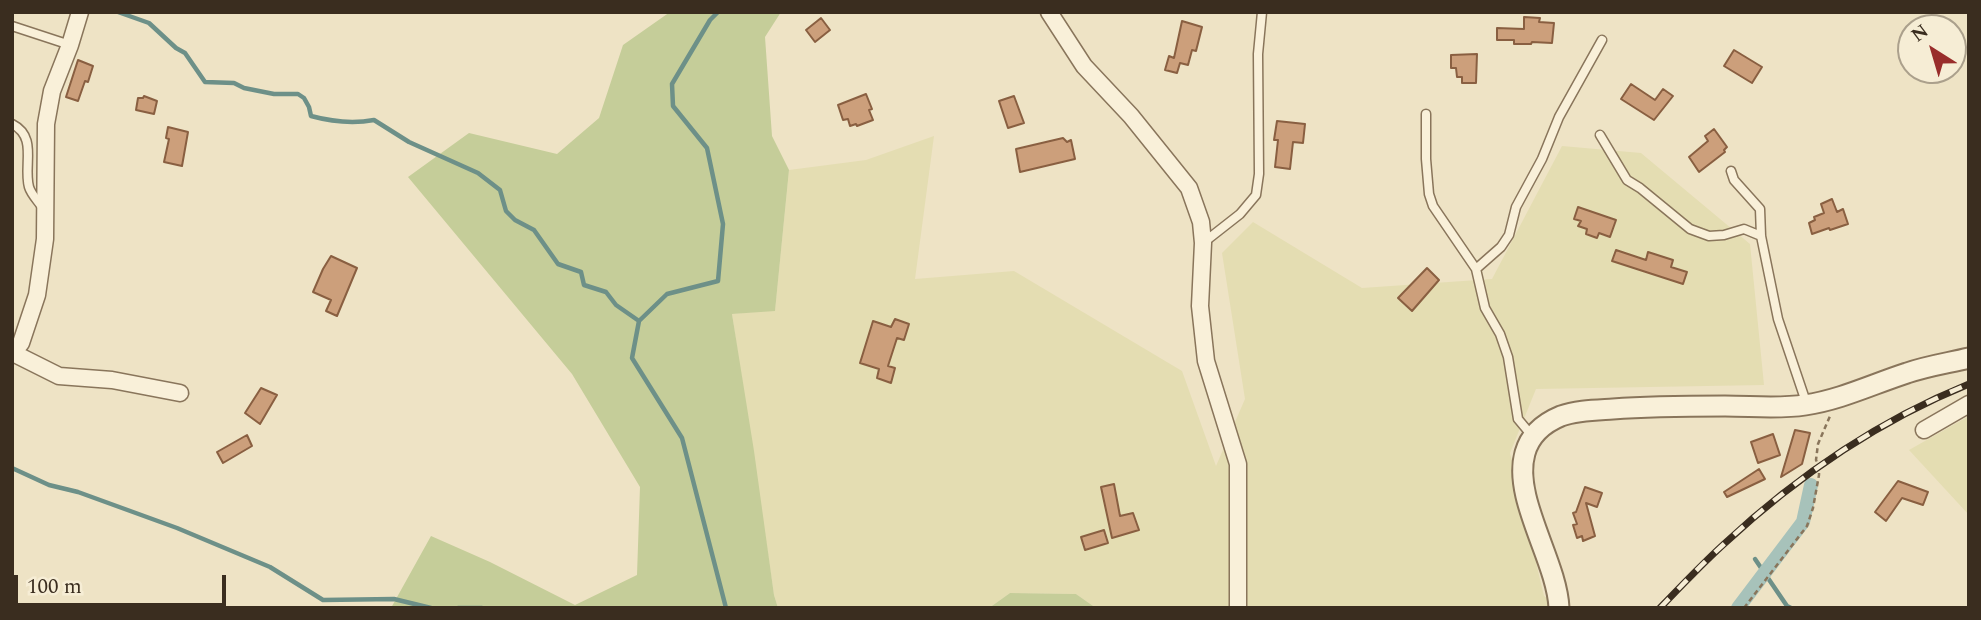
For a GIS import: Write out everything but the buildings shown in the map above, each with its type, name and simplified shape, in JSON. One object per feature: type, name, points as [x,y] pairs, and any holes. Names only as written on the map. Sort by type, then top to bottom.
[{"type":"street","points":[[80,12],[52,91],[46,124],[45,239],[37,295],[21,343],[13,354],[60,376],[112,380],[180,393]]},
{"type":"street","points":[[1049,12],[1084,66],[1131,116],[1189,188],[1201,222],[1203,243],[1200,306],[1206,361],[1238,464],[1238,608]]},
{"type":"street","points":[[1559,608],[1559,598],[1527,498],[1523,475],[1524,455],[1533,437],[1549,422],[1563,415],[1583,411],[1664,405],[1807,405],[1840,397],[1909,372],[1969,358]]},
{"type":"street","points":[[1924,430],[1969,404]]},
{"type":"lane","points":[[1203,243],[1240,214],[1256,195],[1259,174],[1258,54],[1262,12]]},
{"type":"lane","points":[[12,26],[70,45]]},
{"type":"lane","points":[[1476,269],[1501,247],[1509,235],[1517,207],[1542,159],[1559,117],[1602,40]]},
{"type":"lane","points":[[1426,114],[1429,194],[1433,206],[1476,269],[1485,308],[1500,334],[1508,357],[1518,419],[1533,437]]},
{"type":"lane","points":[[12,124],[21,128],[27,139],[30,188],[46,212]]},
{"type":"lane","points":[[1600,135],[1627,180],[1690,229],[1709,236],[1744,229],[1761,236]]},
{"type":"lane","points":[[1731,172],[1734,180],[1760,209],[1761,236],[1778,319],[1807,405]]},
{"type":"path","points":[[1744,608],[1807,526],[1819,475],[1816,460],[1818,444],[1830,414]]},
{"type":"shaded area","points":[[934,136],[915,279],[1014,271],[1182,371],[1216,466],[1245,399],[1222,253],[1253,222],[1362,288],[1492,279],[1562,146],[1641,153],[1750,244],[1764,385],[1536,389],[1510,453],[1544,596],[1565,608],[1096,608],[1076,594],[1010,593],[989,608],[778,608],[732,314],[775,310],[789,170],[866,160]]},
{"type":"shaded area","points":[[1969,416],[1969,515],[1909,450]]},
{"type":"green space","points":[[670,12],[781,12],[765,37],[772,136],[789,170],[775,311],[732,314],[778,608],[391,608],[431,536],[575,605],[637,575],[640,487],[572,374],[408,177],[469,133],[557,154],[599,118],[623,45]]},
{"type":"green space","points":[[1010,593],[1076,594],[1096,608],[989,608]]},
{"type":"waterway","points":[[118,12],[149,23],[185,53],[205,82],[234,83],[244,88],[274,94],[298,94],[304,98],[311,116],[342,122],[374,120],[409,142],[478,173],[500,190],[506,211],[515,220],[534,230],[558,264],[581,272],[584,285],[606,292],[616,305],[639,321]]},
{"type":"waterway","points":[[718,12],[710,20],[672,84],[673,106],[707,148],[723,224],[718,281],[667,294],[639,321],[632,358],[682,438],[726,608]]},
{"type":"waterway","points":[[12,468],[49,485],[78,492],[177,528],[270,567],[323,600],[394,599],[431,608]]},
{"type":"waterway","points":[[1738,608],[1803,522],[1811,485]]},
{"type":"waterway","points":[[1755,559],[1791,608]]},
{"type":"waterway","points":[[458,608],[482,608]]},
{"type":"railway","points":[[1660,608],[1751,519],[1809,474],[1870,433],[1969,384]]}]
